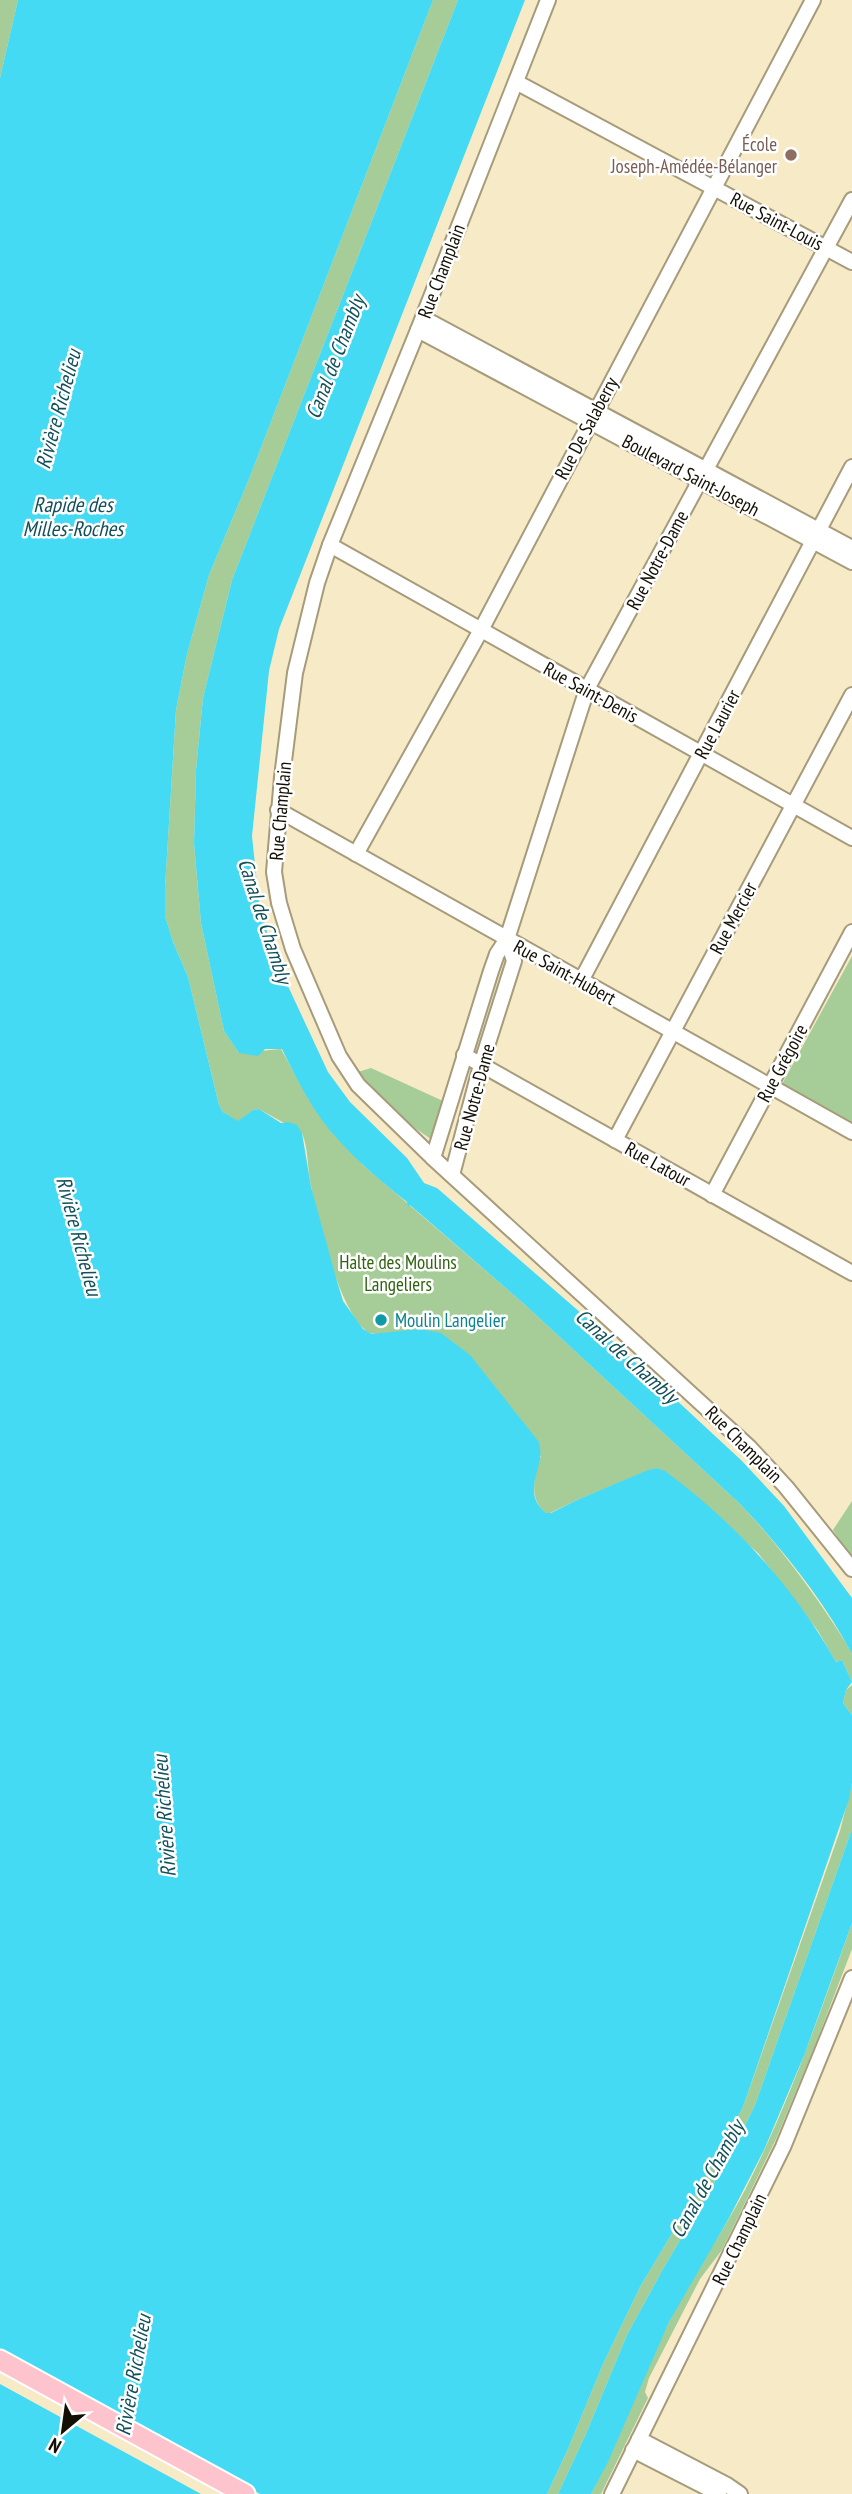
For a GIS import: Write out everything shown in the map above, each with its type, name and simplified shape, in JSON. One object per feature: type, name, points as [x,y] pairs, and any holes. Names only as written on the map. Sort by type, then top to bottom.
[{"type":"highway","points":[[0,2360],[245,2494]]},
{"type":"highway","points":[[0,2375],[218,2494]]},
{"type":"street","name":"Rue Champlain","points":[[548,0],[317,583],[295,673],[278,810],[274,872],[279,903],[293,949],[320,1015],[358,1085],[433,1158],[750,1448],[786,1487],[852,1569]]},
{"type":"street","name":"Rue De Salaberry","points":[[356,854],[481,630],[813,0]]},
{"type":"street","name":"Rue Saint-Louis","points":[[516,82],[852,262]]},
{"type":"street","name":"Rue Notre-Dame","points":[[433,1158],[497,954],[507,939],[587,689],[852,200]]},
{"type":"street","name":"Boulevard Saint-Joseph","points":[[421,324],[816,535],[852,548]]},
{"type":"street","name":"Rue Laurier","points":[[581,981],[852,467]]},
{"type":"street","name":"Boulevard Saint-Joseph","points":[[816,535],[852,562]]},
{"type":"street","name":"Rue Saint-Denis","points":[[330,545],[852,838]]},
{"type":"street","name":"Rue Mercier","points":[[615,1140],[852,695]]},
{"type":"street","name":"Rue Saint-Hubert","points":[[278,810],[852,1132]]},
{"type":"street","name":"Rue Grégoire","points":[[712,1195],[852,932]]},
{"type":"street","name":"Rue Notre-Dame","points":[[452,1175],[481,1065],[514,961],[507,939]]},
{"type":"street","name":"Rue Latour","points":[[464,1055],[852,1273]]},
{"type":"street","name":"Rue Champlain","points":[[612,2494],[783,2147],[852,1978]]},
{"type":"street","points":[[636,2445],[719,2494]]},
{"type":"street","points":[[636,2445],[727,2485],[740,2494]]},
{"type":"green space","points":[[0,0],[18,0],[0,78]]},
{"type":"green space","name":"Halte des Moulins Langeliers","points":[[433,0],[458,0],[232,580],[203,698],[196,770],[194,844],[201,923],[224,1031],[239,1053],[281,1049],[305,1093],[328,1127],[363,1165],[523,1303],[739,1503],[796,1570],[846,1643],[852,1654],[852,1682],[842,1660],[836,1662],[818,1631],[758,1553],[656,1468],[546,1513],[537,1501],[534,1486],[541,1456],[391,1333],[370,1333],[360,1324],[340,1289],[324,1243],[302,1133],[259,1109],[253,1110],[238,1122],[223,1112],[219,1105],[188,977],[165,916],[176,710],[187,654],[209,575],[249,479]]},
{"type":"green space","points":[[852,956],[852,1122],[782,1084]]},
{"type":"green space","points":[[371,1068],[443,1101],[432,1140],[391,1111],[358,1072]]},
{"type":"green space","points":[[852,1501],[852,1559],[833,1530]]},
{"type":"green space","points":[[852,1685],[852,1715],[843,1703],[846,1690]]},
{"type":"green space","points":[[852,1783],[852,1829],[755,2105],[729,2158],[627,2335],[558,2494],[547,2494],[603,2364],[640,2287],[704,2180],[743,2107],[840,1831]]},
{"type":"green space","points":[[852,1923],[852,1949],[776,2139],[722,2250],[700,2279],[649,2378],[645,2392],[648,2398],[601,2494],[591,2494],[677,2307],[736,2207],[761,2158],[803,2058]]},
{"type":"water","points":[[18,0],[433,0],[249,479],[209,575],[187,654],[176,710],[165,916],[188,977],[219,1105],[223,1112],[238,1121],[253,1110],[259,1109],[281,1123],[297,1125],[302,1133],[311,1187],[343,1301],[363,1329],[372,1334],[420,1329],[441,1333],[470,1355],[539,1442],[540,1457],[534,1494],[546,1513],[646,1471],[656,1468],[665,1471],[715,1512],[761,1558],[801,1607],[836,1662],[842,1660],[852,1682],[846,1690],[843,1703],[852,1715],[852,1783],[849,1799],[743,2107],[704,2180],[640,2287],[603,2364],[547,2494],[0,2494],[0,78]]},
{"type":"water","name":"Canal de Chambly","points":[[458,0],[525,0],[279,629],[269,671],[252,836],[259,903],[273,954],[328,1072],[350,1102],[407,1158],[424,1183],[437,1188],[597,1327],[741,1460],[784,1506],[852,1598],[852,1654],[801,1575],[739,1503],[523,1303],[410,1205],[408,1207],[407,1202],[346,1148],[315,1109],[282,1049],[265,1049],[258,1056],[239,1053],[224,1031],[201,923],[194,844],[196,770],[203,698],[232,580]]},
{"type":"water","points":[[852,1829],[852,1923],[805,2053],[764,2150],[729,2218],[669,2322],[608,2462],[591,2494],[558,2494],[627,2335],[729,2158],[755,2105]]},
{"type":"pier","points":[[0,2352],[260,2494],[201,2494],[0,2384]]},
{"type":"place","name":"École Joseph-Amédée-Bélanger","points":[[791,155]]},
{"type":"place","name":"Moulin Langelier","points":[[381,1320]]},
{"type":"water label","name":"Rivière Richelieu","points":[[58,409]]},
{"type":"water label","name":"Rapide des Milles-Roches","points":[[73,516]]},
{"type":"water label","name":"Rivière Richelieu","points":[[79,1236]]},
{"type":"water label","name":"Rivière Richelieu","points":[[164,1816]]},
{"type":"water label","name":"Rivière Richelieu","points":[[133,2375]]}]
